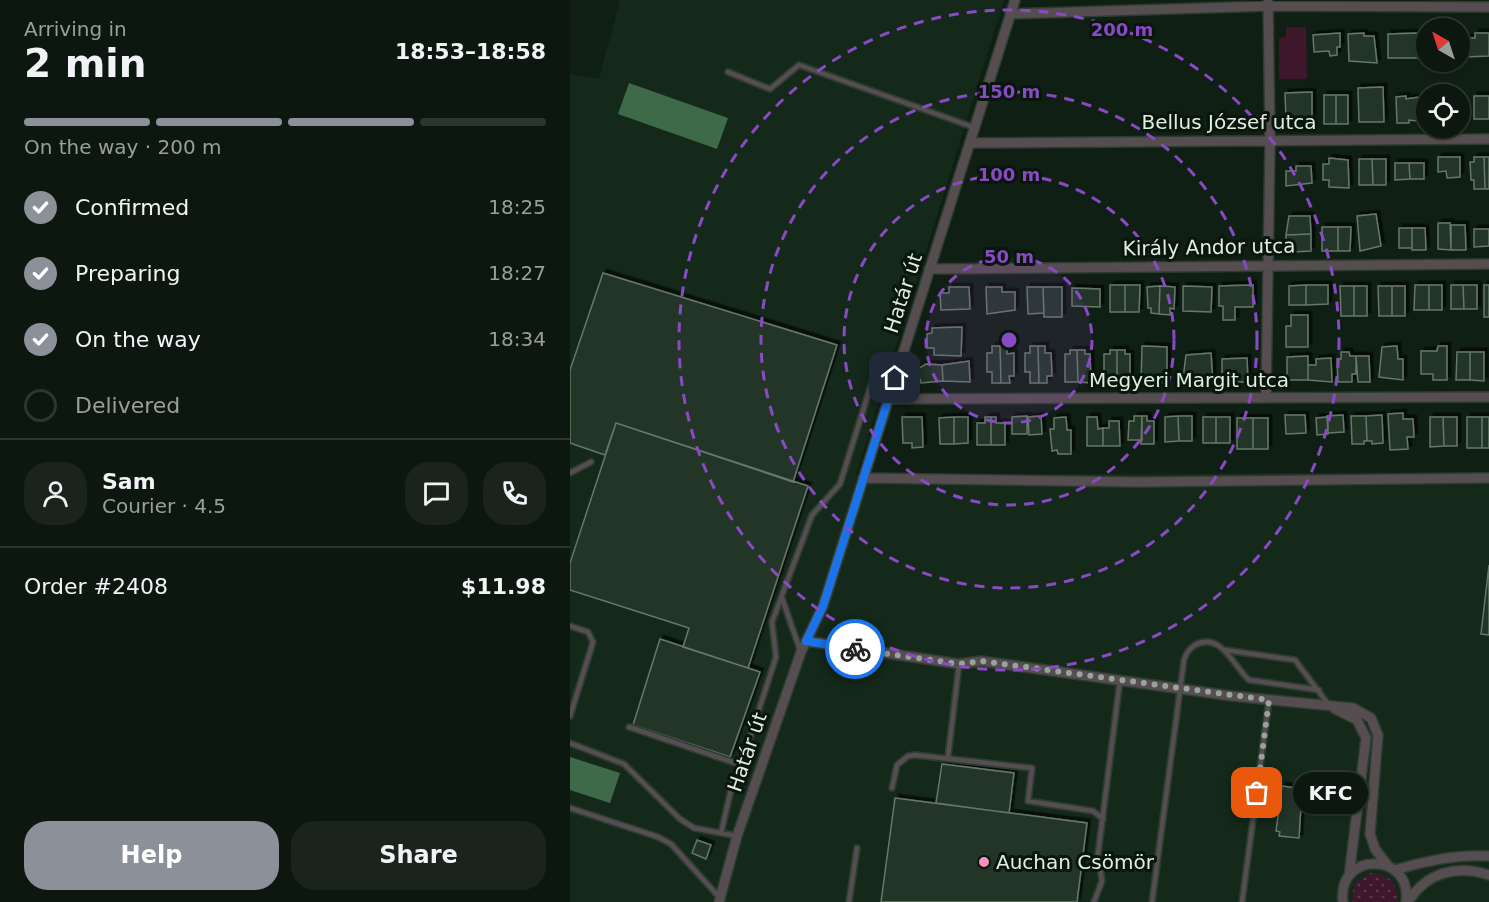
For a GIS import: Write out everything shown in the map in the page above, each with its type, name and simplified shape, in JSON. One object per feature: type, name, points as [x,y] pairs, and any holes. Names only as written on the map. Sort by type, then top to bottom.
[{"type":"street","name":"Határ út","points":[[719,900],[737,836],[801,652],[823,606],[1015,0]]},
{"type":"street","points":[[1266,398],[1270,140],[1268,3]]},
{"type":"street","points":[[1010,14],[1268,3],[1489,7]]},
{"type":"street","name":"Bellus József utca","points":[[970,143],[1489,139]]},
{"type":"street","name":"Király Andor utca","points":[[929,269],[1269,264],[1489,264]]},
{"type":"street","name":"Megyeri Margit utca","points":[[888,399],[1489,397]]},
{"type":"street","points":[[863,478],[1137,483],[1489,478]]},
{"type":"street","points":[[806,641],[959,664],[981,661],[1181,689],[1359,710],[1368,715],[1376,726],[1378,735],[1370,837],[1375,849],[1405,884],[1407,902]]},
{"type":"street","points":[[1330,707],[1357,720],[1366,738],[1349,876],[1344,887],[1343,902]]},
{"type":"street","points":[[1349,876],[1367,864],[1392,869],[1466,855],[1489,856]]},
{"type":"street","points":[[1407,902],[1420,884],[1431,877],[1463,871],[1489,875]]},
{"type":"lane","points":[[729,72],[770,89],[800,65],[974,128]]},
{"type":"lane","points":[[721,833],[734,781],[776,657],[772,622],[812,515],[840,484],[877,366]]},
{"type":"lane","points":[[570,473],[591,462]]},
{"type":"lane","points":[[782,597],[801,652]]},
{"type":"lane","points":[[570,626],[588,632],[593,642],[570,716]]},
{"type":"lane","points":[[1152,902],[1184,660],[1189,650],[1203,642],[1225,650],[1292,658],[1301,664],[1330,707]]},
{"type":"lane","points":[[1225,650],[1249,680],[1319,690]]},
{"type":"lane","points":[[948,757],[959,664]]},
{"type":"lane","points":[[1094,902],[1102,881],[1098,854],[1120,680]]},
{"type":"lane","points":[[1242,902],[1269,700]]},
{"type":"lane","points":[[629,727],[741,765]]},
{"type":"lane","points":[[571,742],[624,764],[680,819],[694,828],[737,836]]},
{"type":"lane","points":[[892,788],[897,765],[908,756],[948,757],[1032,768],[1028,801],[1093,811],[1103,819]]},
{"type":"lane","points":[[570,808],[658,837],[671,844],[719,900]]},
{"type":"lane","points":[[849,902],[857,848]]},
{"type":"shaded area","points":[[620,0],[1004,0],[856,475],[1489,472],[1489,902],[570,902],[570,74],[599,79]]},
{"type":"shaded area","points":[[1286,27],[1306,27],[1307,79],[1279,79],[1279,38],[1286,37]]},
{"type":"shaded area","points":[[629,83],[728,118],[717,149],[618,114]]},
{"type":"shaded area","points":[[570,757],[620,773],[610,803],[570,790]]},
{"type":"shaded area","points":[[1370,873],[1382,875],[1391,880],[1396,889],[1397,902],[1352,902],[1354,884]]},
{"type":"building","points":[[1340,33],[1340,47],[1337,47],[1337,55],[1330,56],[1329,51],[1314,52],[1313,35]]},
{"type":"building","points":[[1364,33],[1364,36],[1374,36],[1377,63],[1349,61],[1348,34]]},
{"type":"building","points":[[1416,33],[1416,58],[1388,58],[1388,34]]},
{"type":"building","points":[[1475,33],[1489,33],[1489,56],[1470,57],[1470,38],[1475,38]]},
{"type":"building","points":[[1383,87],[1384,122],[1359,122],[1358,88]]},
{"type":"building","points":[[1312,92],[1312,118],[1286,119],[1285,93]]},
{"type":"building","points":[[1324,95],[1336,95],[1336,124],[1324,124]]},
{"type":"building","points":[[1336,95],[1348,95],[1348,124],[1336,124]]},
{"type":"building","points":[[1474,96],[1489,96],[1489,119],[1474,119]]},
{"type":"building","points":[[1396,97],[1416,98],[1416,121],[1397,123]]},
{"type":"building","points":[[1438,157],[1460,157],[1460,177],[1447,178],[1446,171],[1438,172]]},
{"type":"building","points":[[1474,157],[1484,157],[1485,189],[1474,189],[1470,162],[1474,162]]},
{"type":"building","points":[[1484,157],[1489,157],[1489,189],[1485,189]]},
{"type":"building","points":[[1329,158],[1348,160],[1349,188],[1329,187],[1329,180],[1323,180],[1323,164],[1329,164]]},
{"type":"building","points":[[1359,159],[1372,159],[1373,185],[1359,185]]},
{"type":"building","points":[[1372,159],[1386,159],[1386,185],[1373,185]]},
{"type":"building","points":[[1395,163],[1409,163],[1410,179],[1395,180]]},
{"type":"building","points":[[1409,163],[1424,163],[1424,179],[1410,179]]},
{"type":"building","points":[[1296,166],[1311,166],[1312,183],[1286,186],[1286,171],[1296,171]]},
{"type":"building","points":[[1376,214],[1381,246],[1360,251],[1357,216]]},
{"type":"building","points":[[1289,216],[1310,216],[1311,234],[1286,235]]},
{"type":"building","points":[[1438,223],[1450,223],[1451,250],[1438,249]]},
{"type":"building","points":[[1451,225],[1465,225],[1466,250],[1451,250]]},
{"type":"building","points":[[1322,227],[1338,227],[1338,251],[1322,251]]},
{"type":"building","points":[[1338,227],[1351,227],[1350,251],[1338,251]]},
{"type":"building","points":[[1399,228],[1412,228],[1412,248],[1399,248]]},
{"type":"building","points":[[1412,228],[1425,228],[1426,250],[1412,250]]},
{"type":"building","points":[[1474,229],[1489,229],[1489,246],[1474,247]]},
{"type":"building","points":[[1311,234],[1311,251],[1292,252],[1291,242],[1286,242],[1286,235]]},
{"type":"building","points":[[603,273],[837,345],[793,482],[616,423],[605,455],[570,443],[570,370]]},
{"type":"building","points":[[1110,285],[1125,285],[1125,312],[1110,312]]},
{"type":"building","points":[[1125,285],[1140,285],[1139,312],[1125,312]]},
{"type":"building","points":[[1253,285],[1253,307],[1235,307],[1235,320],[1223,320],[1223,306],[1219,306],[1219,286]]},
{"type":"building","points":[[1306,285],[1306,305],[1289,305],[1289,286]]},
{"type":"building","points":[[1306,285],[1328,285],[1328,304],[1306,305]]},
{"type":"building","points":[[1415,285],[1429,285],[1429,310],[1414,310]]},
{"type":"building","points":[[1429,285],[1442,285],[1442,310],[1429,310]]},
{"type":"building","points":[[1451,285],[1463,285],[1464,309],[1451,309]]},
{"type":"building","points":[[1463,285],[1477,285],[1477,309],[1464,309]]},
{"type":"building","points":[[1484,285],[1489,285],[1489,317],[1484,317]]},
{"type":"building","points":[[1160,286],[1159,314],[1151,313],[1151,308],[1148,308],[1147,287]]},
{"type":"building","points":[[1160,286],[1175,287],[1174,309],[1170,308],[1170,315],[1159,314]]},
{"type":"building","points":[[1183,286],[1212,287],[1211,312],[1183,311]]},
{"type":"building","points":[[1340,286],[1354,286],[1354,316],[1341,316]]},
{"type":"building","points":[[1354,286],[1367,286],[1367,316],[1354,316]]},
{"type":"building","points":[[1378,286],[1392,286],[1392,316],[1379,316]]},
{"type":"building","points":[[1392,286],[1405,286],[1405,316],[1392,316]]},
{"type":"building","points":[[949,287],[969,287],[970,309],[941,310],[940,293],[949,293]]},
{"type":"building","points":[[986,287],[1002,287],[1002,292],[1015,292],[1015,310],[987,314]]},
{"type":"building","points":[[1027,287],[1043,287],[1044,313],[1028,314]]},
{"type":"building","points":[[1043,287],[1062,287],[1062,317],[1044,317]]},
{"type":"building","points":[[1072,288],[1100,289],[1100,307],[1072,306]]},
{"type":"building","points":[[1291,315],[1308,315],[1308,347],[1286,347],[1286,326],[1291,326]]},
{"type":"building","points":[[962,327],[961,356],[934,355],[934,348],[927,348],[927,334],[932,333],[932,328]]},
{"type":"building","points":[[992,346],[1000,346],[1001,383],[992,383],[992,372],[987,372],[987,353],[992,353]]},
{"type":"building","points":[[1000,346],[1007,346],[1007,354],[1014,353],[1014,376],[1009,376],[1010,383],[1001,383]]},
{"type":"building","points":[[1030,346],[1038,346],[1039,383],[1030,383],[1030,372],[1025,372],[1025,353],[1030,353]]},
{"type":"building","points":[[1038,346],[1045,346],[1045,353],[1051,353],[1052,376],[1047,376],[1047,383],[1039,383]]},
{"type":"building","points":[[1142,346],[1167,347],[1167,383],[1141,383]]},
{"type":"building","points":[[1397,346],[1398,359],[1403,359],[1403,380],[1379,377],[1382,347]]},
{"type":"building","points":[[1438,346],[1447,346],[1447,380],[1433,380],[1433,374],[1421,374],[1421,351],[1437,351]]},
{"type":"building","points":[[1070,350],[1077,350],[1078,382],[1065,382],[1065,354],[1070,354]]},
{"type":"building","points":[[1077,350],[1085,350],[1085,354],[1090,354],[1091,383],[1078,382]]},
{"type":"building","points":[[1110,350],[1117,350],[1117,383],[1104,383],[1104,354],[1110,354]]},
{"type":"building","points":[[1117,350],[1125,350],[1125,354],[1130,354],[1130,383],[1117,383]]},
{"type":"building","points":[[1341,352],[1349,352],[1350,356],[1356,356],[1356,374],[1352,374],[1352,382],[1338,382],[1337,359],[1341,359]]},
{"type":"building","points":[[1457,352],[1470,352],[1470,380],[1456,380]]},
{"type":"building","points":[[1470,352],[1484,352],[1484,381],[1470,380]]},
{"type":"building","points":[[1211,353],[1213,383],[1197,384],[1196,378],[1183,379],[1186,355]]},
{"type":"building","points":[[1308,356],[1308,380],[1287,380],[1287,357]]},
{"type":"building","points":[[1356,356],[1369,356],[1370,382],[1358,382]]},
{"type":"building","points":[[1247,358],[1248,382],[1222,382],[1222,359]]},
{"type":"building","points":[[1331,358],[1332,382],[1308,380],[1308,365],[1316,365],[1316,359]]},
{"type":"building","points":[[969,361],[970,382],[943,381],[942,365]]},
{"type":"building","points":[[926,364],[942,365],[943,381],[921,383],[920,379],[916,379],[916,370]]},
{"type":"building","points":[[1403,413],[1403,419],[1413,419],[1414,437],[1407,437],[1408,449],[1390,450],[1388,414]]},
{"type":"building","points":[[1285,415],[1305,415],[1306,433],[1286,434]]},
{"type":"building","points":[[1343,415],[1344,432],[1328,433],[1327,416]]},
{"type":"building","points":[[1382,415],[1383,443],[1372,444],[1372,441],[1367,441],[1366,416]]},
{"type":"building","points":[[1027,416],[1027,434],[1012,434],[1012,417]]},
{"type":"building","points":[[1041,416],[1042,434],[1029,435],[1028,417]]},
{"type":"building","points":[[1134,416],[1142,416],[1142,440],[1128,440],[1129,421],[1134,421]]},
{"type":"building","points":[[1142,416],[1147,416],[1147,421],[1154,421],[1154,444],[1141,444]]},
{"type":"building","points":[[1178,416],[1192,416],[1192,441],[1179,441]]},
{"type":"building","points":[[1178,416],[1179,441],[1165,442],[1165,417]]},
{"type":"building","points":[[1351,416],[1366,416],[1367,441],[1364,441],[1364,444],[1352,444]]},
{"type":"building","points":[[902,417],[922,417],[923,447],[912,448],[912,443],[903,443]]},
{"type":"building","points":[[954,417],[968,417],[968,443],[954,444]]},
{"type":"building","points":[[954,417],[954,444],[940,444],[939,418]]},
{"type":"building","points":[[985,417],[991,417],[991,445],[977,445],[977,423],[985,423]]},
{"type":"building","points":[[991,417],[996,417],[996,423],[1005,423],[1005,445],[991,445]]},
{"type":"building","points":[[1066,417],[1067,430],[1071,430],[1071,454],[1058,454],[1057,450],[1052,451],[1050,429],[1054,429],[1054,418]]},
{"type":"building","points":[[1087,417],[1097,417],[1098,429],[1103,428],[1103,446],[1087,446]]},
{"type":"building","points":[[1203,417],[1216,417],[1216,443],[1203,443]]},
{"type":"building","points":[[1216,417],[1230,417],[1230,443],[1216,443]]},
{"type":"building","points":[[1328,417],[1328,434],[1317,435],[1316,418]]},
{"type":"building","points":[[1430,417],[1443,417],[1444,446],[1430,447]]},
{"type":"building","points":[[1443,417],[1457,417],[1457,446],[1444,446]]},
{"type":"building","points":[[1467,417],[1482,417],[1482,448],[1467,448]]},
{"type":"building","points":[[1482,417],[1489,417],[1489,448],[1482,448]]},
{"type":"building","points":[[1237,418],[1253,418],[1253,449],[1237,449]]},
{"type":"building","points":[[1253,418],[1268,418],[1268,449],[1253,449]]},
{"type":"building","points":[[1109,421],[1119,421],[1120,446],[1103,446],[1103,428],[1109,428]]},
{"type":"building","points":[[616,423],[808,486],[748,668],[683,647],[689,628],[570,590],[570,563]]},
{"type":"building","points":[[1489,565],[1489,635],[1481,634]]},
{"type":"building","points":[[660,639],[760,672],[730,757],[633,725]]},
{"type":"building","points":[[942,764],[1014,773],[1009,813],[936,803]]},
{"type":"building","points":[[1282,786],[1302,789],[1299,838],[1279,836],[1280,832],[1276,831]]},
{"type":"building","name":"Auchan Csömör","points":[[895,798],[1087,823],[1077,902],[881,902]]},
{"type":"building","points":[[697,840],[711,845],[706,859],[692,853]]},
{"type":"way so far","points":[[855,649],[959,664],[981,661],[1269,700],[1257,793]]},
{"type":"place","name":"KFC","points":[[1257,793]]},
{"type":"place","name":"Auchan Csömör","points":[[984,862]]},
{"type":"route","points":[[855,649],[806,641],[823,606],[895,378]]}]
